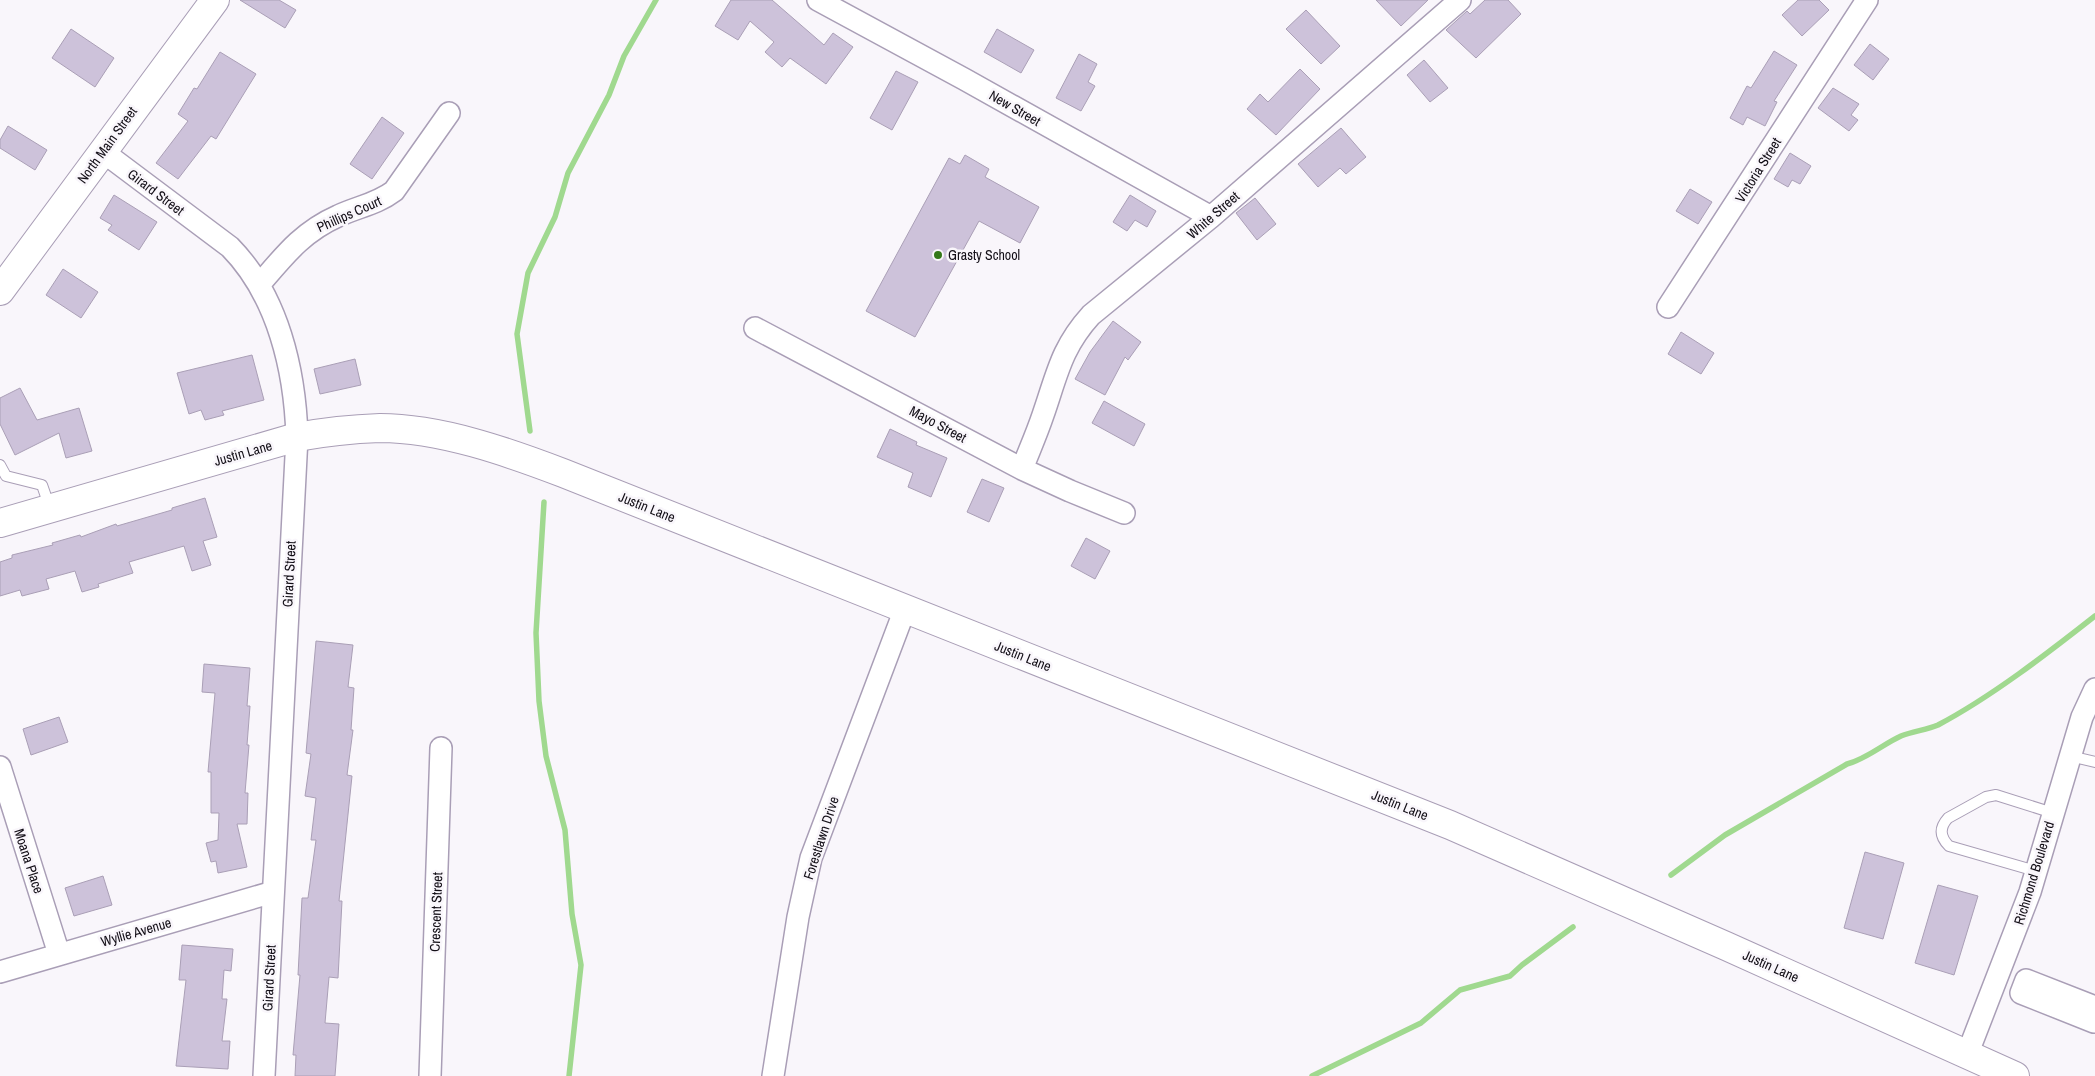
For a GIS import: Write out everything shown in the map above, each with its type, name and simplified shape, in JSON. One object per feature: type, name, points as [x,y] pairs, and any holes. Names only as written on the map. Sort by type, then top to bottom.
[{"type":"main road","name":"North Main Street","points":[[0,290],[215,0]]},
{"type":"main road","name":"Justin Lane","points":[[0,523],[296,437],[342,430],[381,428],[412,430],[481,445],[521,457],[1450,825],[2015,1076]]},
{"type":"street","name":"New Street","points":[[818,0],[1211,217]]},
{"type":"street","name":"White Street","points":[[1022,469],[1043,417],[1064,352],[1076,332],[1091,315],[1211,217],[1460,0]]},
{"type":"street","name":"Victoria Street","points":[[1668,307],[1867,0]]},
{"type":"street","name":"Phillips Court","points":[[260,285],[293,244],[314,228],[338,216],[382,201],[394,191],[449,113]]},
{"type":"street","name":"Girard Street","points":[[102,151],[230,247],[244,261],[260,285],[276,322],[287,358],[296,418],[296,437],[264,1076]]},
{"type":"street","name":"Mayo Street","points":[[755,328],[1022,469],[1070,491],[1124,512]]},
{"type":"street","name":"Forestlawn Drive","points":[[773,1076],[796,926],[811,858],[905,609]]},
{"type":"street","name":"Richmond Boulevard","points":[[1967,1055],[1998,977],[2036,871],[2082,717],[2095,690]]},
{"type":"street","name":"Crescent Street","points":[[430,1076],[441,748]]},
{"type":"street","name":"Moana Place","points":[[0,767],[59,954]]},
{"type":"street","name":"Wyllie Avenue","points":[[0,972],[273,892]]},
{"type":"street","points":[[1998,977],[2024,987]]},
{"type":"street","points":[[2095,1007],[2026,980],[2021,993],[2094,1022],[2095,1018]]},
{"type":"lane","points":[[0,465],[3,477],[42,485],[50,509]]},
{"type":"lane","points":[[2070,756],[2095,762]]},
{"type":"lane","points":[[2036,871],[1949,846],[1943,840],[1941,832],[1948,818],[1986,797],[1996,795],[2053,813]]},
{"type":"building","points":[[240,0],[279,0],[296,10],[285,28]]},
{"type":"building","points":[[731,0],[772,0],[824,45],[833,33],[853,47],[826,84],[790,58],[782,67],[765,52],[774,42],[750,21],[738,40],[715,26]]},
{"type":"building","points":[[1376,0],[1428,0],[1401,26]]},
{"type":"building","points":[[1485,0],[1508,0],[1521,14],[1476,58],[1446,30],[1467,11],[1470,14]]},
{"type":"building","points":[[1798,0],[1819,0],[1829,10],[1802,36],[1782,15]]},
{"type":"building","points":[[1306,10],[1340,46],[1321,64],[1286,29]]},
{"type":"building","points":[[71,29],[114,58],[95,87],[52,58]]},
{"type":"building","points":[[997,29],[1034,50],[1021,73],[984,52]]},
{"type":"building","points":[[1870,44],[1889,59],[1873,80],[1854,65]]},
{"type":"building","points":[[1774,51],[1797,65],[1774,101],[1777,102],[1765,126],[1747,117],[1743,125],[1730,118],[1747,86],[1751,88]]},
{"type":"building","points":[[220,52],[256,74],[216,139],[211,136],[178,179],[156,163],[188,121],[178,114],[194,88],[197,89]]},
{"type":"building","points":[[1079,54],[1097,64],[1088,82],[1095,86],[1081,111],[1056,98]]},
{"type":"building","points":[[1424,60],[1448,88],[1430,102],[1407,75]]},
{"type":"building","points":[[1300,69],[1320,89],[1276,135],[1247,109],[1260,94],[1268,102]]},
{"type":"building","points":[[896,71],[918,82],[892,130],[870,118]]},
{"type":"building","points":[[1833,88],[1859,104],[1851,115],[1858,120],[1849,131],[1818,108]]},
{"type":"building","points":[[382,117],[404,133],[372,179],[350,164]]},
{"type":"building","points":[[8,126],[47,150],[35,170],[0,148],[0,140]]},
{"type":"building","points":[[1341,128],[1366,157],[1346,174],[1340,168],[1318,187],[1298,164]]},
{"type":"building","points":[[1790,153],[1811,166],[1800,184],[1792,180],[1788,187],[1774,179]]},
{"type":"building","points":[[965,155],[989,169],[985,177],[1039,207],[1020,243],[979,221],[915,337],[866,311],[949,158],[960,164]]},
{"type":"building","points":[[1690,189],[1712,202],[1698,224],[1676,211]]},
{"type":"building","points":[[114,195],[157,222],[139,250],[108,230],[112,225],[100,218]]},
{"type":"building","points":[[1130,195],[1156,211],[1147,227],[1135,220],[1127,231],[1113,222]]},
{"type":"building","points":[[1255,198],[1276,224],[1257,240],[1236,213]]},
{"type":"building","points":[[63,269],[98,292],[81,318],[46,295]]},
{"type":"building","points":[[1113,321],[1141,342],[1128,360],[1125,357],[1105,395],[1075,379],[1090,352]]},
{"type":"building","points":[[1681,332],[1714,353],[1701,374],[1668,354]]},
{"type":"building","points":[[252,355],[264,400],[222,411],[224,415],[205,420],[201,410],[189,414],[177,373]]},
{"type":"building","points":[[355,359],[361,385],[320,394],[314,369]]},
{"type":"building","points":[[20,388],[37,420],[79,408],[92,451],[66,458],[59,433],[15,455],[0,424],[0,398]]},
{"type":"building","points":[[1104,401],[1145,424],[1134,446],[1092,423]]},
{"type":"building","points":[[890,429],[917,442],[916,445],[947,458],[931,497],[908,487],[913,473],[877,457]]},
{"type":"building","points":[[982,479],[1004,488],[989,522],[967,512]]},
{"type":"building","points":[[205,498],[217,537],[203,541],[211,565],[192,571],[184,546],[129,562],[133,573],[98,584],[99,587],[82,592],[75,571],[46,579],[49,589],[22,596],[20,590],[0,596],[0,562],[12,558],[12,555],[53,545],[52,543],[80,535],[81,537],[116,524],[117,526],[172,510],[172,508]]},
{"type":"building","points":[[1086,538],[1110,551],[1095,579],[1071,566]]},
{"type":"building","points":[[316,641],[353,645],[348,687],[354,688],[351,730],[353,730],[347,775],[352,776],[339,901],[342,901],[338,978],[329,977],[325,1023],[339,1024],[335,1076],[295,1076],[296,1055],[293,1055],[300,975],[298,975],[302,898],[308,898],[316,840],[311,840],[316,798],[305,796],[311,754],[306,753]]},
{"type":"building","points":[[204,664],[250,668],[247,706],[250,706],[247,745],[249,745],[245,793],[248,793],[247,824],[237,824],[247,867],[218,873],[216,861],[211,862],[206,843],[218,840],[219,813],[211,813],[211,772],[208,772],[215,693],[202,692]]},
{"type":"building","points":[[59,717],[68,742],[31,755],[23,729]]},
{"type":"building","points":[[1865,852],[1904,863],[1883,939],[1844,928]]},
{"type":"building","points":[[103,876],[112,905],[74,916],[65,888]]},
{"type":"building","points":[[1938,885],[1978,896],[1954,975],[1915,963]]},
{"type":"building","points":[[182,945],[233,949],[231,971],[224,970],[222,999],[227,999],[222,1041],[230,1041],[228,1069],[176,1066],[186,980],[179,980]]},
{"type":"waterway","points":[[530,431],[517,334],[528,273],[555,217],[568,173],[609,95],[624,56],[656,0]]},
{"type":"waterway","points":[[544,502],[536,633],[539,701],[546,756],[565,830],[572,914],[581,965],[569,1076]]},
{"type":"waterway","points":[[1671,875],[1725,835],[1847,764],[1861,759],[1894,739],[1934,727],[1958,714],[2019,674],[2095,616]]},
{"type":"waterway","points":[[1312,1076],[1421,1023],[1460,990],[1510,976],[1573,927]]},
{"type":"place","name":"Grasty School","points":[[938,255]]}]
